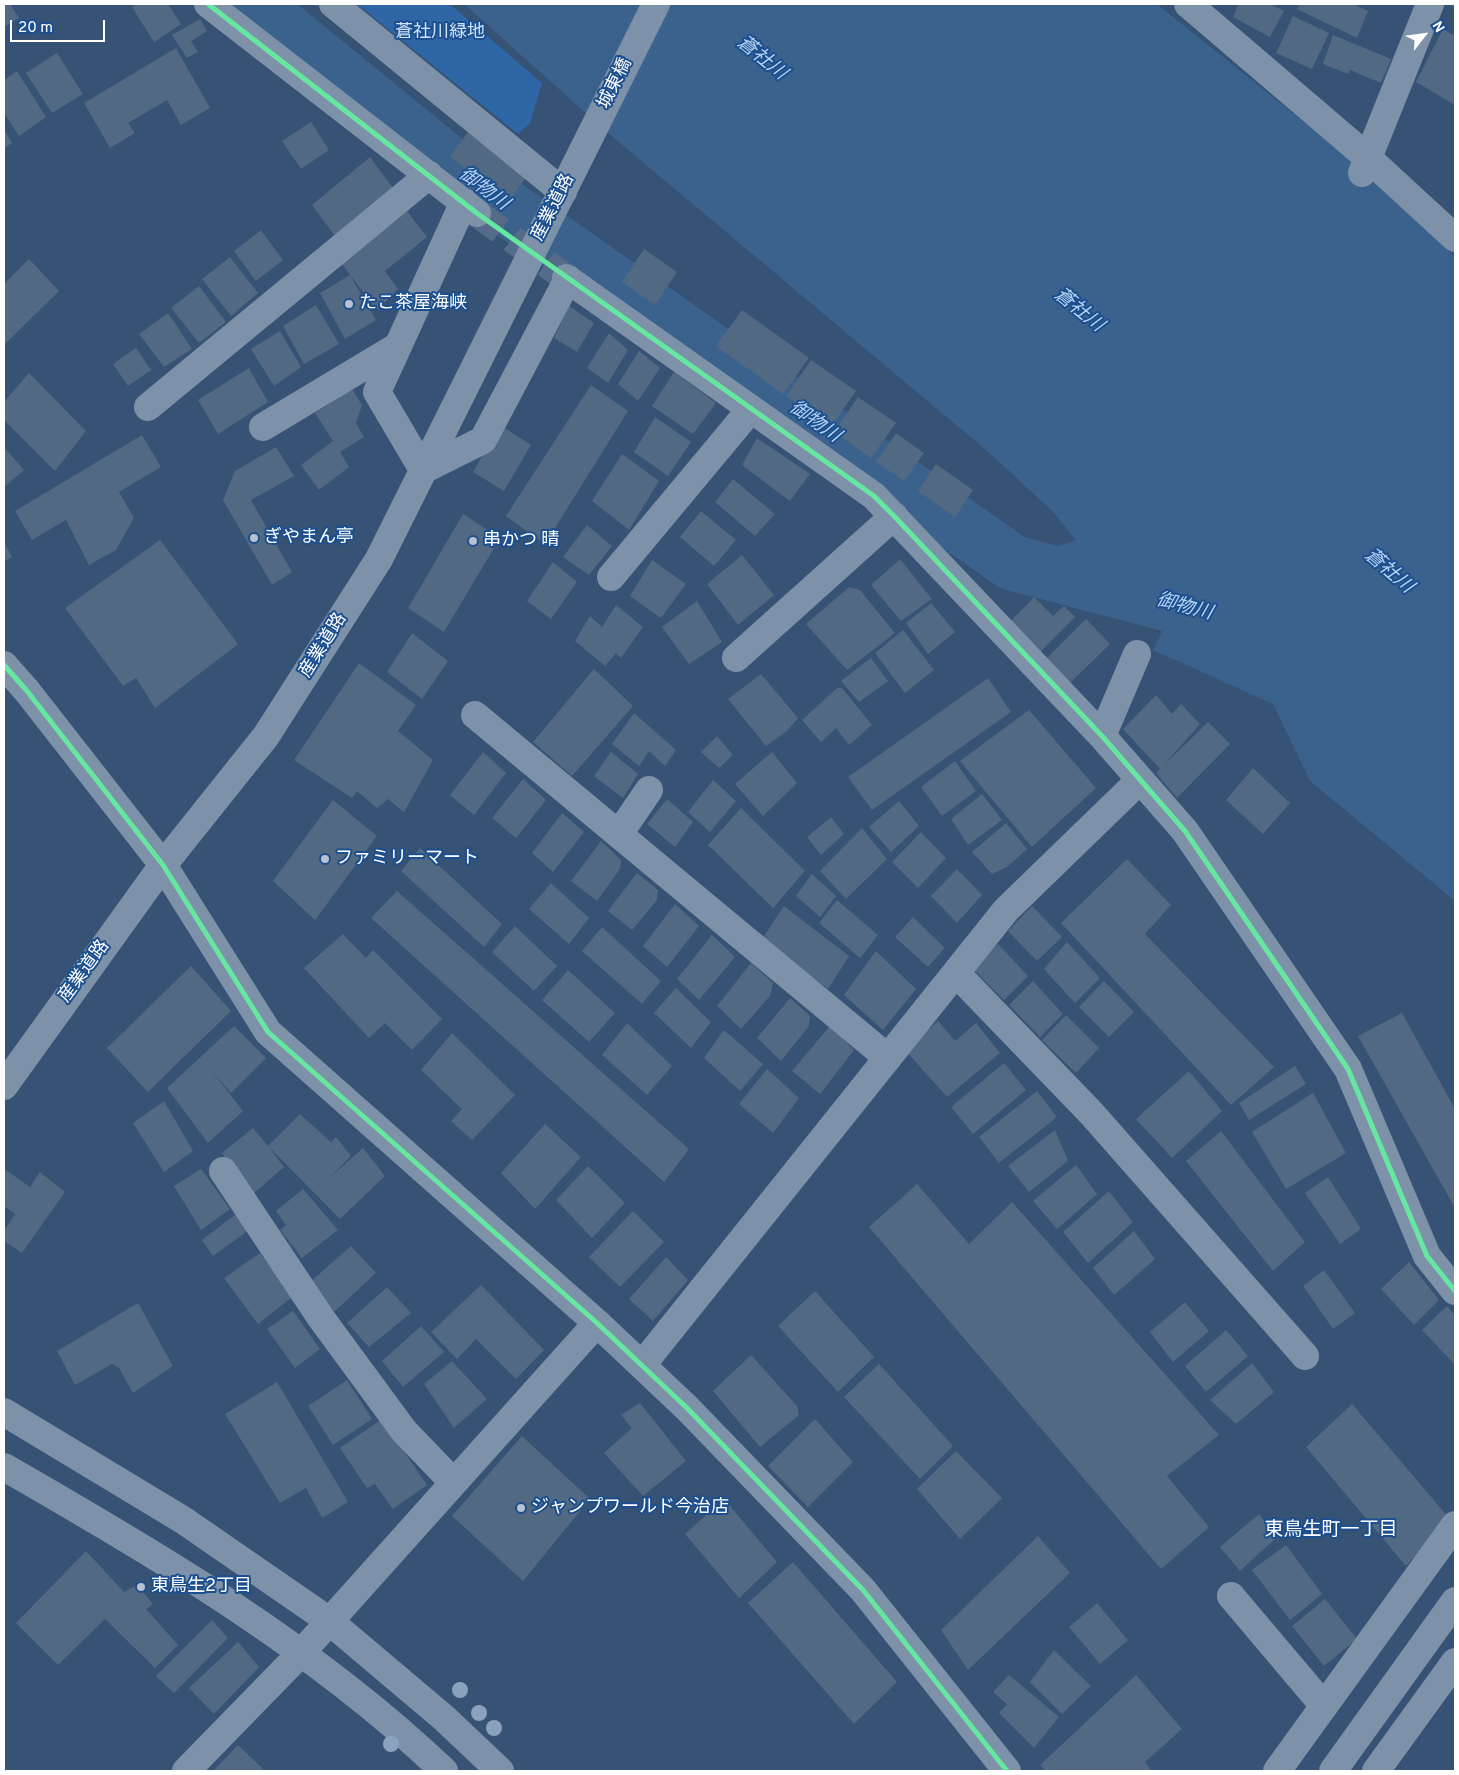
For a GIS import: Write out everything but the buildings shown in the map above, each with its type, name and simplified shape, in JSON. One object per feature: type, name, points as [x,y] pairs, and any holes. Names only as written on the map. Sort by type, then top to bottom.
[{"type":"street","points":[[208,4],[471,208],[398,346],[376,392],[423,470],[483,440],[567,278],[874,496],[1102,736],[1185,831],[1348,1069],[1427,1256],[1455,1291]]},
{"type":"street","points":[[333,4],[563,192]]},
{"type":"street","name":"城東橋","points":[[577,164],[656,4]]},
{"type":"street","points":[[1188,4],[1364,166],[1455,238]]},
{"type":"street","points":[[1364,166],[1430,4]]},
{"type":"street","name":"産業道路","points":[[4,1086],[163,865],[266,736],[379,559],[577,164]]},
{"type":"street","points":[[148,407],[429,175]]},
{"type":"street","points":[[263,427],[398,346]]},
{"type":"street","points":[[611,577],[751,409]]},
{"type":"street","points":[[736,658],[894,516]]},
{"type":"street","points":[[1102,736],[1137,654]]},
{"type":"street","points":[[4,665],[27,691],[163,865],[268,1032],[597,1323],[687,1408],[862,1590],[1006,1771]]},
{"type":"street","points":[[475,715],[888,1058]]},
{"type":"street","points":[[642,1365],[1006,910],[1139,780]]},
{"type":"street","points":[[619,834],[649,790]]},
{"type":"street","points":[[956,973],[1092,1114],[1304,1356]]},
{"type":"street","points":[[222,1171],[321,1318],[399,1424],[453,1482]]},
{"type":"street","points":[[186,1771],[302,1652],[328,1620],[597,1323]]},
{"type":"street","points":[[4,1412],[183,1520],[328,1620],[444,1718],[500,1771]]},
{"type":"street","points":[[4,1466],[166,1561],[302,1652],[416,1744],[444,1771]]},
{"type":"street","points":[[1277,1771],[1455,1525]]},
{"type":"street","points":[[1231,1596],[1324,1706]]},
{"type":"street","points":[[1333,1771],[1455,1601]]},
{"type":"street","points":[[1376,1771],[1455,1662]]},
{"type":"green space","name":"蒼社川緑地","points":[[357,4],[450,4],[542,83],[530,123],[518,134]]},
{"type":"water","name":"蒼社川","points":[[464,4],[1157,4],[1375,179],[1455,257],[1455,901],[1310,781],[1273,704],[1153,650],[1174,605],[1030,556],[1076,540],[1053,512],[993,456],[608,133]]},
{"type":"waterway","name":"御物川","points":[[253,4],[476,186],[1013,563],[1250,625]]},
{"type":"tunnel","points":[[478,214],[566,278]]},
{"type":"cycle path","points":[[208,4],[478,214],[874,496],[894,516],[1102,736],[1185,831],[1348,1069],[1427,1256],[1455,1291]]},
{"type":"cycle path","points":[[4,665],[27,691],[163,865],[268,1032],[597,1323],[687,1408],[863,1590],[1007,1771]]},
{"type":"place","name":"たこ茶屋海峡","points":[[349,304]]},
{"type":"place","name":"ぎやまん亭","points":[[254,538]]},
{"type":"place","name":"串かつ 晴","points":[[473,541]]},
{"type":"place","name":"ファミリーマート","points":[[325,859]]},
{"type":"place","name":"ジャンプワールド今治店","points":[[521,1508]]},
{"type":"place","name":"東鳥生2丁目","points":[[141,1587]]},
{"type":"district","name":"東鳥生町一丁目","points":[[1331,1531]]}]
